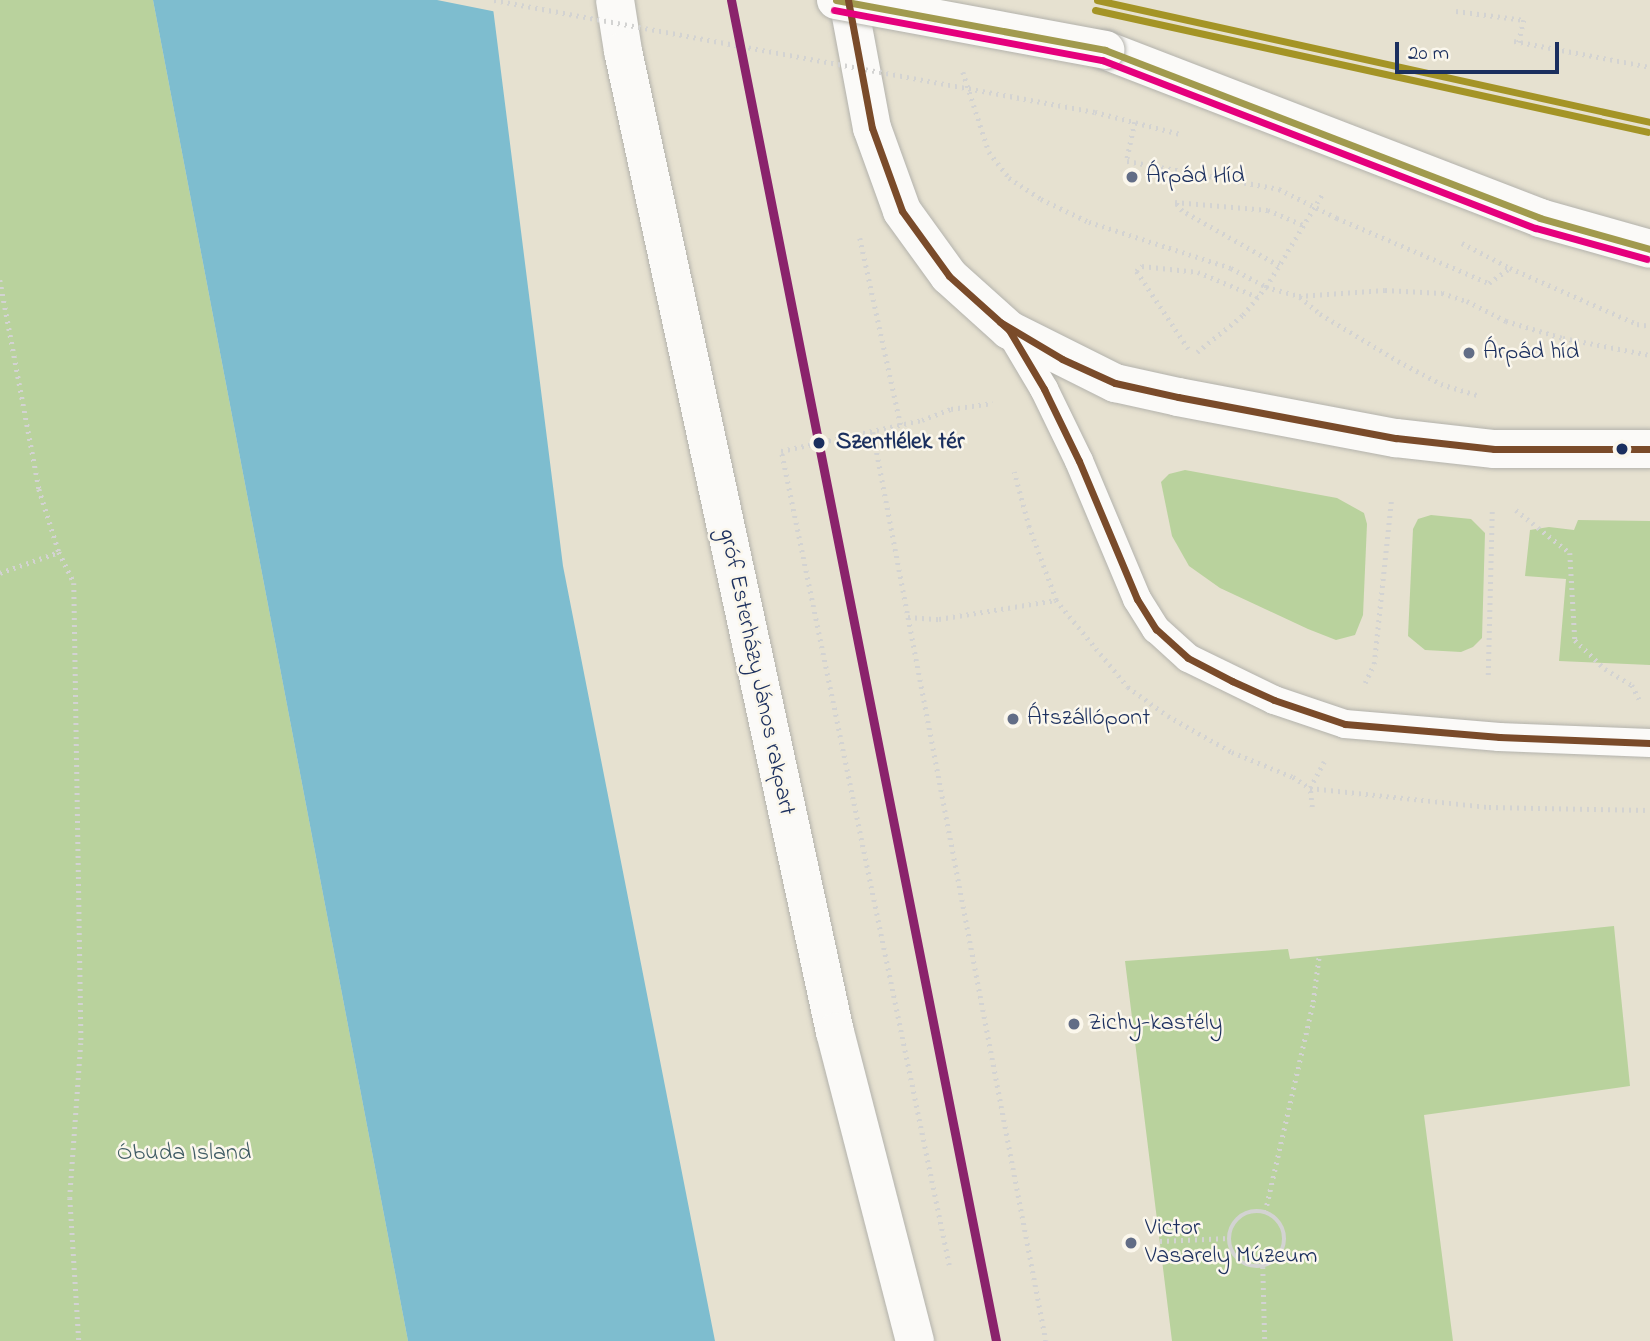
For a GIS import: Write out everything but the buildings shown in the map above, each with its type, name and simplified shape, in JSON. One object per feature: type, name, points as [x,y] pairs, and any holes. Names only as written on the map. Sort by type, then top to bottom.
[{"type":"main road","name":"gróf Esterházy János rakpart","points":[[615,0],[626,65],[835,1032],[915,1341]]},
{"type":"main road","points":[[836,0],[1105,50],[1540,218],[1650,248]]},
{"type":"main road","points":[[848,0],[872,128],[902,211],[949,276],[1009,330],[1115,383],[1396,438],[1494,449],[1650,449]]},
{"type":"lane","points":[[1009,330],[1044,389],[1079,461],[1137,599],[1156,629],[1188,658],[1274,700],[1345,724],[1499,737],[1650,743]]},
{"type":"path","points":[[494,0],[1095,112],[1135,122],[1128,161],[1279,189],[1314,208],[1489,283],[1510,268],[1637,324],[1650,326]]},
{"type":"path","points":[[1456,11],[1524,20],[1517,42],[1650,67]]},
{"type":"path","points":[[960,63],[989,152],[1009,178],[1041,199],[1089,222],[1231,268],[1266,287],[1299,296],[1385,290],[1442,293],[1467,301],[1506,321],[1563,338],[1650,355]]},
{"type":"path","points":[[1258,297],[1198,272],[1142,265],[1136,271],[1178,338],[1193,354],[1243,315],[1258,297],[1323,192]]},
{"type":"path","points":[[1279,266],[1182,211],[1175,202],[1268,209],[1304,225]]},
{"type":"path","points":[[859,236],[901,426]]},
{"type":"path","points":[[0,280],[39,489],[59,552],[74,583],[81,1043],[70,1198],[79,1341]]},
{"type":"path","points":[[1299,296],[1320,314],[1398,361],[1441,384],[1478,396]]},
{"type":"path","points":[[950,1273],[781,451],[901,426],[951,410],[993,403]]},
{"type":"path","points":[[873,432],[1046,1341]]},
{"type":"path","points":[[908,617],[939,619],[1056,600],[1029,527],[1014,472]]},
{"type":"path","points":[[1374,664],[1391,501]]},
{"type":"path","points":[[1488,675],[1492,510]]},
{"type":"path","points":[[1516,510],[1570,553],[1575,640],[1605,668],[1632,685]]},
{"type":"path","points":[[0,573],[59,552]]},
{"type":"path","points":[[1310,788],[1312,807]]},
{"type":"path","points":[[1265,1212],[1312,1002],[1319,956]]},
{"type":"path","points":[[1256,1210],[1265,1212],[1280,1222],[1286,1241],[1279,1258],[1263,1267],[1253,1267],[1237,1259],[1231,1251],[1229,1238],[1232,1225],[1239,1218],[1256,1210]]},
{"type":"path","points":[[1160,1241],[1229,1238]]},
{"type":"path","points":[[1263,1267],[1265,1341]]},
{"type":"green space","name":"Óbuda Island","points":[[0,0],[153,0],[408,1341],[0,1341]]},
{"type":"green space","points":[[1185,470],[1337,498],[1364,513],[1367,524],[1363,615],[1355,635],[1336,640],[1308,629],[1220,588],[1189,566],[1172,536],[1161,482],[1169,474]]},
{"type":"green space","points":[[1431,515],[1471,519],[1485,533],[1482,638],[1473,647],[1461,652],[1425,650],[1408,636],[1413,529],[1418,519]]},
{"type":"green space","points":[[1578,520],[1650,521],[1650,665],[1559,661],[1566,579],[1525,576],[1530,530],[1549,527],[1574,530]]},
{"type":"green space","points":[[1614,926],[1630,1086],[1424,1115],[1453,1341],[1172,1341],[1125,961],[1288,949],[1290,959]]},
{"type":"water","points":[[153,0],[492,0],[563,566],[715,1341],[408,1341]]},
{"type":"pier","points":[[437,0],[496,0],[497,12]]},
{"type":"transit line","points":[[731,0],[996,1341]]},
{"type":"transit line","points":[[836,0],[1105,50],[1540,218],[1650,249]]},
{"type":"transit line","points":[[848,0],[872,128],[902,211],[949,276],[1009,330],[1044,389],[1079,461],[1137,599],[1156,629],[1188,658],[1232,681],[1274,700],[1345,724],[1499,737],[1650,743]]},
{"type":"transit line","points":[[1097,0],[1650,122]]},
{"type":"transit line","points":[[834,10],[1102,60],[1536,228],[1647,259]]},
{"type":"transit line","points":[[1095,10],[1648,132]]},
{"type":"transit line","points":[[1000,322],[1062,359],[1115,383],[1178,397],[1396,438],[1494,449],[1650,449]]},
{"type":"place","name":"Árpád Híd","points":[[1132,177]]},
{"type":"place","name":"Árpád híd","points":[[1469,353]]},
{"type":"place","name":"Szentlélek tér","points":[[819,443]]},
{"type":"place","name":"Átszállópont","points":[[1013,719]]},
{"type":"place","name":"Zichy-kastély","points":[[1074,1024]]},
{"type":"place","name":"Victor Vasarely Múzeum","points":[[1131,1243]]}]
